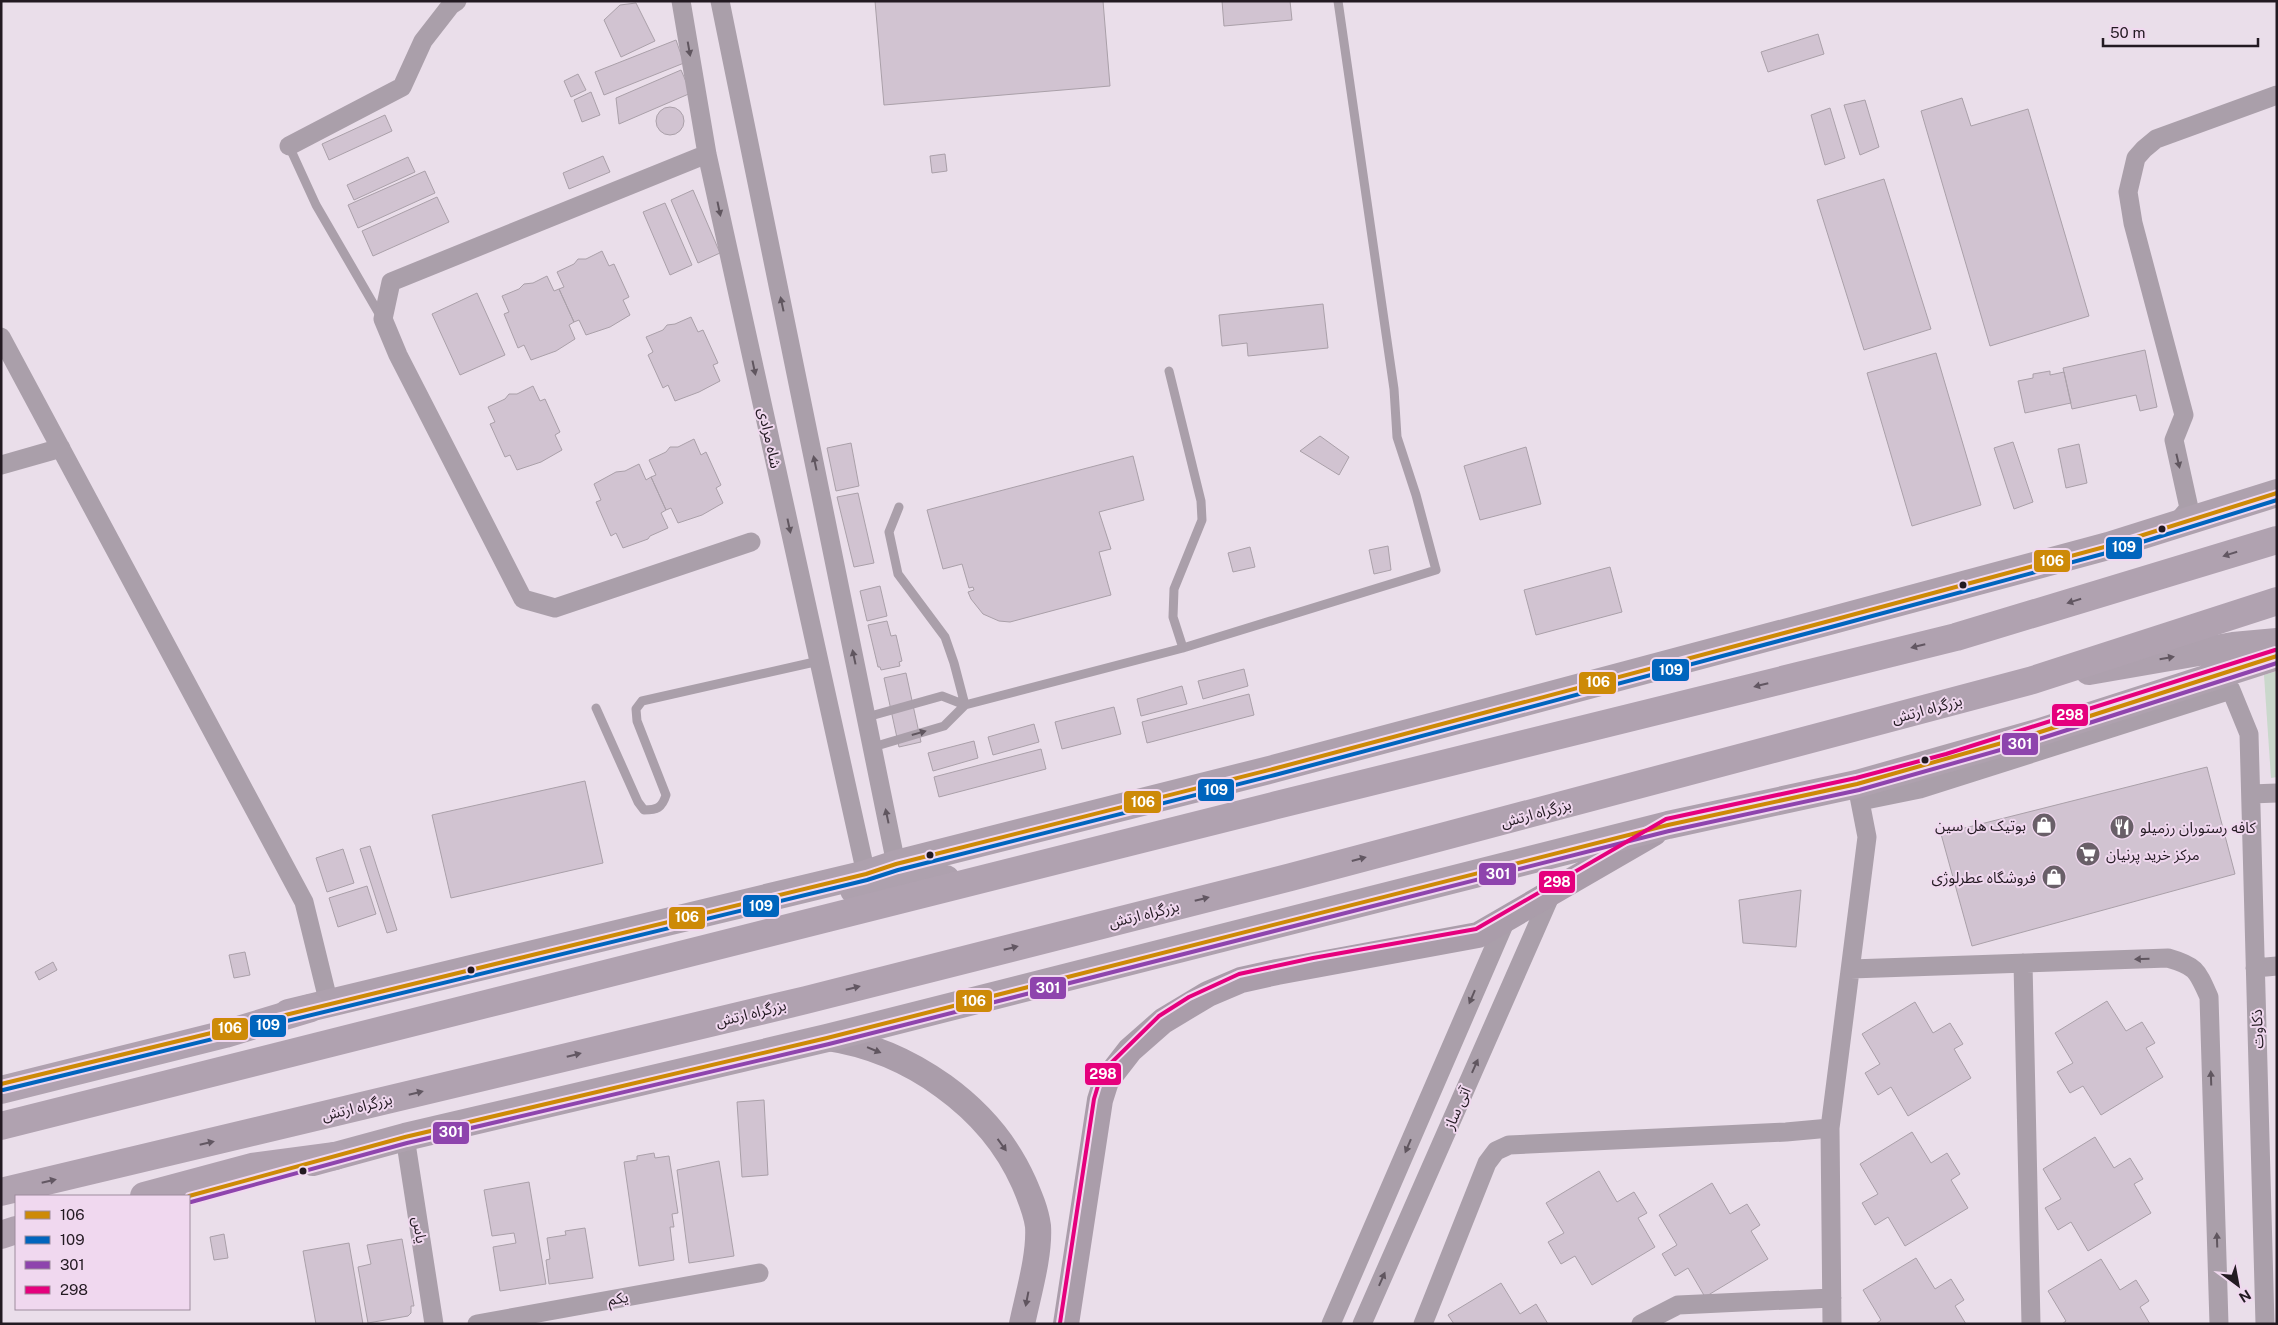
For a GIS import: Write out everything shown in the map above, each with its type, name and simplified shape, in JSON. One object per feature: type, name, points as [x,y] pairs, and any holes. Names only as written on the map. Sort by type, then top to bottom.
[{"type":"highway","points":[[1,1126],[1014,871],[1956,637],[2277,540]]},
{"type":"highway","name":"بزرگراه ارتش","points":[[1,1192],[845,990],[1386,852],[2033,680],[2277,602]]},
{"type":"highway","points":[[1,1090],[225,1034],[320,1006]]},
{"type":"highway","points":[[148,1195],[252,1167],[336,1156]]},
{"type":"highway","points":[[1,1234],[15,1230]]},
{"type":"main road","points":[[1,1084],[866,874],[896,864],[1292,764],[2108,546],[2277,494]]},
{"type":"main road","points":[[2033,680],[2233,646],[2277,642]]},
{"type":"main road","points":[[190,1195],[405,1137],[827,1038],[1668,825],[1859,792],[2277,656]]},
{"type":"main road","points":[[1066,1324],[1100,1100],[1106,1081],[1130,1050],[1178,1011],[1208,994],[1241,980],[1314,964],[1478,935],[1668,825]]},
{"type":"main road","points":[[742,904],[1014,871]]},
{"type":"main road","points":[[827,1038],[860,1044],[923,1073],[977,1114],[1010,1156],[1032,1202],[1038,1227],[1035,1256],[1022,1324]]},
{"type":"main road","points":[[1,1244],[15,1240]]},
{"type":"street","points":[[289,146],[402,87],[423,41],[451,5],[457,1]]},
{"type":"street","name":"شاه مرادی","points":[[681,1],[707,154],[866,874]]},
{"type":"street","points":[[720,1],[896,864]]},
{"type":"street","points":[[2174,526],[2189,508],[2174,440],[2184,415],[2133,223],[2128,192],[2131,175],[2136,158],[2156,139],[2277,95]]},
{"type":"street","points":[[707,154],[391,282],[383,319],[402,363],[523,599],[555,608],[751,542]]},
{"type":"street","points":[[1,337],[304,902],[320,1006]]},
{"type":"street","points":[[1,465],[61,448]]},
{"type":"street","name":"ذکاوت","points":[[1859,792],[1920,789],[2231,690],[2249,734],[2255,968],[2268,1123],[2271,1294],[2265,1324]]},
{"type":"street","points":[[1832,1324],[1830,1128],[1866,838],[1859,792]]},
{"type":"street","points":[[2250,794],[2277,794]]},
{"type":"street","name":"آتی ساز","points":[[1362,1324],[1552,892]]},
{"type":"street","name":"آتی ساز","points":[[1331,1324],[1506,920]]},
{"type":"street","points":[[1851,969],[2168,958],[2190,965],[2200,977],[2209,997],[2219,1324]]},
{"type":"street","points":[[1485,968],[1500,963],[1510,968],[1513,980]]},
{"type":"street","points":[[2023,963],[2030,1324]]},
{"type":"street","points":[[2255,968],[2277,966]]},
{"type":"street","points":[[1424,1324],[1488,1163],[1496,1151],[1509,1145],[1786,1132],[1830,1128]]},
{"type":"street","name":"یاس","points":[[405,1137],[434,1324]]},
{"type":"street","name":"یکم","points":[[477,1324],[759,1273]]},
{"type":"street","points":[[1641,1324],[1678,1305],[1832,1298]]},
{"type":"lane","points":[[872,747],[944,726],[965,705],[1183,648],[1436,570],[1416,495],[1397,437],[1394,389],[1338,1]]},
{"type":"lane","points":[[289,146],[316,205],[383,319]]},
{"type":"lane","points":[[1169,371],[1201,502],[1202,520],[1174,589],[1172,617],[1183,648]]},
{"type":"lane","points":[[899,508],[889,532],[898,574],[945,637],[965,705]]},
{"type":"lane","points":[[596,708],[638,802],[644,810],[656,810],[663,804],[666,795],[637,721],[636,709],[642,701],[819,660]]},
{"type":"lane","points":[[867,717],[942,696],[965,705]]},
{"type":"green space","points":[[2277,671],[2277,777],[2271,778],[2264,675]]},
{"type":"building","points":[[875,1],[1103,1],[1110,86],[884,105]]},
{"type":"building","points":[[1222,1],[1290,1],[1292,20],[1224,26]]},
{"type":"building","points":[[636,3],[655,41],[621,57],[604,20],[620,5]]},
{"type":"building","points":[[1818,34],[1824,54],[1768,72],[1761,52]]},
{"type":"building","points":[[676,40],[684,63],[604,95],[595,72]]},
{"type":"building","points":[[681,70],[691,93],[619,124],[616,98]]},
{"type":"building","points":[[578,74],[586,90],[571,97],[564,81]]},
{"type":"building","points":[[591,92],[600,115],[582,122],[574,100]]},
{"type":"building","points":[[1962,98],[1971,126],[2028,109],[2089,316],[1990,346],[1921,111]]},
{"type":"building","points":[[1865,100],[1879,147],[1860,155],[1844,105]]},
{"type":"building","points":[[670,107],[680,111],[684,121],[680,131],[670,135],[660,131],[656,121],[660,111]]},
{"type":"building","points":[[1830,108],[1845,158],[1825,165],[1811,115]]},
{"type":"building","points":[[385,115],[392,131],[329,160],[322,144]]},
{"type":"building","points":[[945,154],[947,171],[932,173],[930,156]]},
{"type":"building","points":[[603,156],[610,172],[569,189],[563,173]]},
{"type":"building","points":[[408,157],[415,172],[354,200],[347,185]]},
{"type":"building","points":[[425,171],[435,193],[358,228],[348,205]]},
{"type":"building","points":[[1884,179],[1931,329],[1864,350],[1817,200]]},
{"type":"building","points":[[693,190],[720,253],[698,263],[671,200]]},
{"type":"building","points":[[437,197],[449,222],[373,256],[362,231]]},
{"type":"building","points":[[665,203],[692,265],[670,275],[643,212]]},
{"type":"building","points":[[602,251],[609,266],[614,264],[629,297],[623,300],[630,315],[610,327],[586,335],[579,320],[574,322],[559,289],[564,287],[557,272],[574,264],[578,259],[586,259]]},
{"type":"building","points":[[547,276],[554,291],[559,289],[574,322],[569,325],[575,339],[556,351],[531,360],[524,345],[518,348],[504,314],[509,312],[502,296],[519,289],[524,284],[533,283]]},
{"type":"building","points":[[477,293],[505,355],[460,375],[432,314]]},
{"type":"building","points":[[1323,304],[1328,348],[1248,356],[1247,343],[1222,346],[1219,315]]},
{"type":"building","points":[[691,317],[698,332],[703,330],[718,363],[713,365],[720,381],[699,392],[675,401],[668,385],[663,388],[648,355],[653,352],[646,337],[663,330],[667,325],[675,324]]},
{"type":"building","points":[[2145,350],[2157,407],[2140,411],[2136,395],[2072,409],[2063,368]]},
{"type":"building","points":[[1936,353],[1981,505],[1912,526],[1867,373]]},
{"type":"building","points":[[2050,371],[2050,375],[2064,372],[2071,403],[2025,413],[2018,381],[2033,378],[2033,374]]},
{"type":"building","points":[[533,386],[540,401],[545,399],[560,432],[555,435],[562,450],[541,462],[517,470],[510,455],[505,457],[490,424],[495,422],[488,407],[505,399],[509,394],[517,394]]},
{"type":"building","points":[[1320,436],[1349,457],[1339,475],[1300,451]]},
{"type":"building","points":[[694,439],[701,455],[706,452],[721,485],[716,488],[723,503],[702,515],[678,523],[671,508],[666,510],[651,477],[656,475],[649,460],[666,452],[670,447],[678,447]]},
{"type":"building","points":[[2013,442],[2033,502],[2014,509],[1994,448]]},
{"type":"building","points":[[851,443],[859,486],[836,491],[827,448]]},
{"type":"building","points":[[2079,444],[2087,483],[2066,488],[2058,449]]},
{"type":"building","points":[[1526,447],[1541,504],[1480,520],[1464,466]]},
{"type":"building","points":[[1133,456],[1144,500],[1099,512],[1111,549],[1099,552],[1111,595],[1010,622],[999,621],[983,614],[971,599],[968,592],[974,590],[973,587],[969,588],[962,564],[943,569],[927,510]]},
{"type":"building","points":[[639,464],[646,480],[651,477],[666,510],[661,513],[668,528],[650,536],[648,539],[623,548],[616,533],[611,536],[596,502],[601,500],[594,484],[616,472],[625,471]]},
{"type":"building","points":[[858,493],[874,563],[854,567],[837,497]]},
{"type":"building","points":[[1388,546],[1391,570],[1374,574],[1369,550]]},
{"type":"building","points":[[1250,547],[1255,567],[1233,572],[1228,553]]},
{"type":"building","points":[[1610,567],[1622,612],[1536,635],[1524,590]]},
{"type":"building","points":[[880,586],[887,616],[867,621],[860,591]]},
{"type":"building","points":[[887,621],[891,636],[896,635],[902,661],[899,662],[900,666],[881,670],[878,667],[868,625]]},
{"type":"building","points":[[1244,669],[1248,686],[1203,699],[1198,681]]},
{"type":"building","points":[[906,673],[921,742],[899,747],[884,678]]},
{"type":"building","points":[[1182,686],[1187,704],[1141,716],[1137,699]]},
{"type":"building","points":[[1249,694],[1254,715],[1147,743],[1142,722]]},
{"type":"building","points":[[1114,707],[1121,734],[1062,749],[1055,722]]},
{"type":"building","points":[[1034,724],[1039,742],[993,755],[988,737]]},
{"type":"building","points":[[974,741],[978,758],[933,771],[928,753]]},
{"type":"building","points":[[1041,749],[1046,769],[939,797],[934,777]]},
{"type":"building","name":"مرکز خرید پرنیان","points":[[2207,767],[2235,874],[1972,946],[1941,834]]},
{"type":"building","points":[[585,781],[603,863],[451,898],[432,815]]},
{"type":"building","points":[[370,846],[397,930],[387,933],[360,849]]},
{"type":"building","points":[[343,849],[354,883],[327,892],[316,858]]},
{"type":"building","points":[[367,886],[376,914],[338,927],[329,898]]},
{"type":"building","points":[[1801,890],[1796,947],[1743,943],[1739,900]]},
{"type":"building","points":[[245,952],[250,975],[234,978],[229,955]]},
{"type":"building","points":[[53,962],[57,970],[39,980],[35,972]]},
{"type":"building","points":[[2107,1001],[2126,1031],[2142,1022],[2155,1043],[2146,1048],[2163,1077],[2101,1115],[2083,1086],[2070,1093],[2057,1072],[2073,1063],[2055,1033]]},
{"type":"building","points":[[1915,1002],[1933,1033],[1950,1023],[1963,1044],[1954,1049],[1971,1078],[1908,1116],[1891,1087],[1878,1095],[1865,1073],[1880,1064],[1862,1034]]},
{"type":"building","points":[[764,1100],[768,1175],[742,1177],[737,1102]]},
{"type":"building","points":[[1912,1132],[1931,1163],[1947,1153],[1960,1174],[1951,1180],[1968,1208],[1905,1246],[1888,1217],[1875,1225],[1862,1203],[1878,1194],[1860,1164]]},
{"type":"building","points":[[2095,1137],[2114,1168],[2130,1158],[2143,1179],[2134,1184],[2151,1213],[2088,1251],[2071,1222],[2058,1230],[2045,1208],[2061,1199],[2043,1169]]},
{"type":"building","points":[[654,1153],[655,1158],[669,1156],[678,1213],[672,1214],[674,1227],[670,1227],[674,1260],[639,1266],[624,1162],[637,1160],[637,1156]]},
{"type":"building","points":[[719,1161],[734,1256],[689,1263],[677,1170]]},
{"type":"building","points":[[1599,1171],[1617,1202],[1634,1192],[1647,1213],[1638,1218],[1655,1247],[1592,1285],[1575,1256],[1561,1264],[1548,1242],[1564,1233],[1546,1203]]},
{"type":"building","points":[[529,1182],[546,1284],[500,1291],[493,1247],[516,1243],[514,1233],[492,1236],[484,1190]]},
{"type":"building","points":[[1712,1183],[1730,1214],[1747,1204],[1760,1225],[1751,1231],[1768,1259],[1705,1297],[1688,1268],[1675,1276],[1662,1254],[1677,1245],[1659,1215]]},
{"type":"building","points":[[585,1228],[593,1278],[549,1284],[546,1260],[550,1259],[547,1238],[566,1235],[565,1231]]},
{"type":"building","points":[[224,1234],[228,1258],[214,1260],[210,1237]]},
{"type":"building","points":[[402,1239],[414,1306],[411,1306],[411,1313],[408,1316],[368,1323],[358,1267],[371,1264],[367,1245]]},
{"type":"building","points":[[349,1243],[363,1324],[316,1324],[303,1251]]},
{"type":"building","points":[[1916,1258],[1935,1289],[1951,1279],[1964,1300],[1955,1306],[1966,1324],[1876,1324],[1881,1320],[1863,1290]]},
{"type":"building","points":[[2101,1259],[2120,1290],[2136,1280],[2149,1301],[2140,1307],[2150,1324],[2062,1324],[2066,1321],[2048,1291]]},
{"type":"building","points":[[1501,1283],[1520,1314],[1536,1304],[1548,1324],[1454,1324],[1448,1315]]},
{"type":"transit line","name":"106","points":[[1,1084],[866,874],[896,864],[1273,769],[2108,546],[2277,493]]},
{"type":"transit line","name":"109","points":[[3,1090],[867,880],[898,870],[1275,775],[2110,552],[2277,500]]},
{"type":"transit line","name":"298","points":[[1060,1323],[1094,1099],[1100,1079],[1111,1063],[1159,1016],[1189,997],[1239,974],[1313,958],[1476,929],[1666,819],[1856,778],[1946,754],[2275,650]]},
{"type":"transit line","name":"106","points":[[190,1196],[405,1137],[827,1038],[1668,825],[1857,784],[2037,733],[2277,656]]},
{"type":"transit line","name":"301","points":[[191,1202],[407,1143],[829,1044],[1669,831],[1859,790],[2039,739],[2277,663]]},
{"type":"place","name":"بوتیک هل سین","points":[[2044,825]]},
{"type":"place","name":"کافه رستوران رزمیلو","points":[[2122,827]]},
{"type":"place","name":"مرکز خرید پرنیان","points":[[2088,854]]},
{"type":"place","name":"فروشگاه عطرلوژی","points":[[2054,877]]}]
